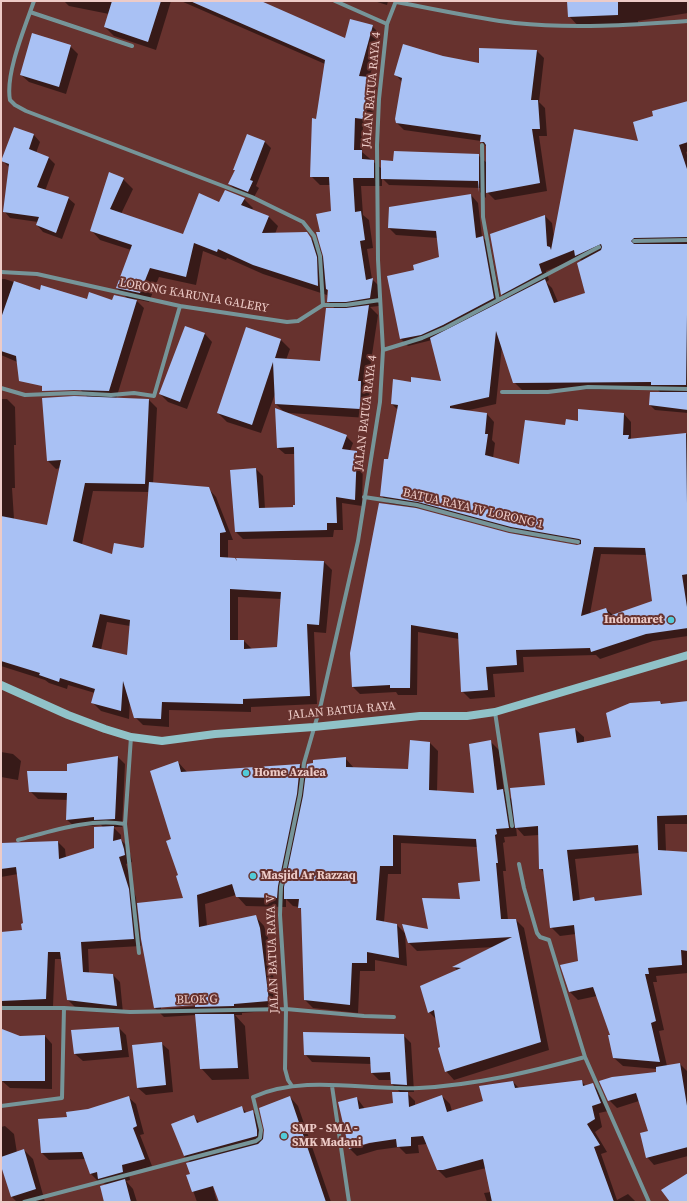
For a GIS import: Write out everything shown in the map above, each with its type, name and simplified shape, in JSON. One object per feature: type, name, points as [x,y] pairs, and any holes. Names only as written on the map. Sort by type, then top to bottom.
[{"type":"main road","name":"JALAN BATUA RAYA","points":[[1,685],[68,715],[131,737],[162,741],[215,734],[314,727],[420,716],[467,716],[496,712],[688,655]]},
{"type":"street","points":[[34,1],[17,49],[10,87],[10,100],[15,105],[26,111],[252,197],[303,222],[309,229],[316,242],[320,256],[323,305],[346,305],[380,300]]},
{"type":"street","points":[[336,1],[387,24]]},
{"type":"street","points":[[396,2],[508,22],[548,25],[637,25],[688,21]]},
{"type":"street","name":"JALAN BATUA RAYA 4","points":[[314,727],[321,704],[358,541],[380,402],[383,350],[380,300],[376,145],[387,24],[396,2]]},
{"type":"street","points":[[30,12],[132,46]]},
{"type":"street","points":[[482,145],[481,182],[483,217],[498,300]]},
{"type":"street","points":[[634,240],[688,240]]},
{"type":"street","points":[[383,350],[428,336],[599,247]]},
{"type":"street","name":"LORONG KARUNIA GALERY","points":[[1,272],[37,274],[180,306],[287,322],[298,321],[323,305]]},
{"type":"street","points":[[1,388],[25,395],[74,393],[111,395],[134,393],[154,396],[180,306]]},
{"type":"street","points":[[502,392],[548,392],[588,387],[688,389]]},
{"type":"street","name":"BATUA RAYA IV LORONG 1","points":[[364,497],[417,505],[510,530],[578,542]]},
{"type":"street","points":[[496,712],[512,826]]},
{"type":"street","name":"JALAN BATUA RAYA V","points":[[292,1086],[288,1080],[285,1069],[286,1009],[280,915],[281,887],[300,795],[304,764],[314,727]]},
{"type":"street","points":[[131,737],[125,824],[139,953]]},
{"type":"street","points":[[18,840],[75,825],[116,822],[125,824]]},
{"type":"street","points":[[519,864],[524,888],[537,933],[540,937],[549,940],[586,1057],[649,1202]]},
{"type":"street","name":"BLOK G","points":[[1,1008],[64,1008],[130,1012],[286,1009],[364,1016],[394,1017]]},
{"type":"street","points":[[1,1106],[62,1098],[64,1008]]},
{"type":"street","points":[[24,1202],[256,1142],[260,1138],[261,1130],[254,1098],[292,1086],[416,1088],[463,1085],[538,1070],[586,1057]]},
{"type":"street","points":[[332,1086],[349,1202]]},
{"type":"building","points":[[112,1],[161,1],[148,42],[104,27]]},
{"type":"building","points":[[190,1],[261,1],[345,38],[350,19],[373,25],[359,76],[369,77],[363,119],[355,118],[354,150],[362,150],[362,159],[374,160],[374,178],[353,178],[355,212],[361,211],[365,240],[360,241],[366,280],[373,278],[370,298],[346,302],[327,302],[328,290],[326,289],[323,256],[316,232],[320,232],[316,214],[331,211],[329,177],[310,177],[312,118],[316,119],[325,60]]},
{"type":"building","points":[[567,1],[618,1],[618,15],[568,17]]},
{"type":"building","points":[[32,33],[71,45],[59,87],[20,75]]},
{"type":"building","points":[[403,44],[443,56],[479,63],[479,48],[537,50],[531,100],[538,100],[540,129],[532,129],[540,183],[486,193],[486,145],[484,142],[480,142],[481,135],[396,123],[395,119],[402,78],[394,75]]},
{"type":"building","points":[[688,101],[688,142],[679,145],[688,172],[688,237],[634,238],[631,241],[634,244],[688,244],[686,385],[651,385],[651,382],[513,383],[496,331],[489,397],[450,406],[450,408],[487,413],[485,434],[488,434],[485,455],[519,464],[525,420],[565,425],[566,419],[578,421],[578,409],[624,413],[623,435],[629,435],[628,439],[686,433],[688,574],[682,575],[688,607],[688,628],[646,634],[591,652],[590,648],[516,650],[517,665],[486,667],[488,690],[461,692],[458,633],[411,625],[410,688],[390,688],[390,685],[352,687],[350,653],[379,503],[416,508],[509,533],[577,545],[581,544],[581,540],[579,539],[511,527],[418,502],[380,496],[384,459],[388,459],[398,405],[391,404],[393,379],[411,382],[411,377],[441,381],[430,338],[545,279],[554,303],[585,293],[577,263],[601,250],[601,244],[575,256],[574,250],[539,264],[542,273],[501,295],[490,234],[545,215],[547,246],[550,247],[551,250],[574,129],[638,141],[633,122],[653,116],[652,111]],"holes":[[[594,547],[645,548],[652,601],[609,616],[606,608],[581,616]]]},
{"type":"building","points":[[14,127],[34,134],[29,149],[49,157],[37,187],[69,197],[56,233],[36,225],[39,217],[3,212],[9,164],[1,161]]},
{"type":"building","points":[[247,134],[265,141],[250,180],[253,181],[248,192],[228,184],[235,170],[233,170]]},
{"type":"building","points":[[394,151],[479,154],[479,192],[478,181],[381,179],[381,160],[393,161]]},
{"type":"building","points":[[109,172],[124,178],[110,209],[183,234],[199,193],[219,202],[225,190],[245,198],[241,205],[269,216],[262,233],[307,232],[311,238],[317,257],[318,286],[253,265],[218,249],[217,252],[194,243],[186,277],[150,268],[140,293],[116,288],[132,245],[90,231]]},
{"type":"building","points":[[471,194],[476,238],[483,236],[494,298],[421,335],[400,339],[387,276],[414,270],[413,265],[439,257],[436,231],[388,228],[389,207]]},
{"type":"building","points":[[14,281],[40,290],[41,285],[87,299],[89,292],[112,300],[114,295],[137,300],[109,391],[42,391],[42,386],[19,381],[16,356],[1,351],[1,318]]},
{"type":"building","points":[[369,305],[358,381],[361,381],[360,409],[275,404],[273,362],[252,425],[217,413],[246,327],[281,339],[275,358],[320,361],[326,308],[346,308]]},
{"type":"building","points":[[185,326],[205,333],[180,402],[159,394]]},
{"type":"building","points":[[650,392],[688,392],[688,410],[649,405]]},
{"type":"building","points":[[74,396],[149,399],[145,484],[85,483],[73,541],[112,554],[114,543],[142,548],[144,547],[149,482],[209,487],[226,532],[220,533],[220,557],[235,558],[237,561],[236,558],[324,561],[319,625],[307,624],[310,696],[243,699],[243,704],[162,702],[161,719],[134,718],[123,681],[121,711],[91,703],[95,689],[60,678],[59,682],[39,675],[40,673],[1,661],[1,516],[47,525],[61,460],[47,461],[42,398]],"holes":[[[230,589],[281,592],[277,647],[244,649],[244,640],[230,640]],[[100,614],[130,620],[127,655],[92,647]]]},
{"type":"building","points":[[275,408],[347,435],[342,449],[357,451],[355,500],[336,497],[337,523],[327,523],[327,530],[235,532],[230,470],[256,468],[259,508],[293,507],[293,505],[295,505],[294,447],[277,448]]},
{"type":"building","points":[[660,701],[661,704],[688,701],[688,815],[657,816],[658,850],[688,852],[688,951],[681,950],[682,965],[648,968],[649,974],[645,974],[656,1021],[651,1023],[660,1062],[613,1058],[608,1035],[610,1035],[593,987],[569,992],[560,965],[578,961],[574,925],[550,928],[543,869],[539,869],[538,826],[515,828],[510,788],[545,785],[539,733],[575,728],[577,743],[611,737],[606,713],[630,703]],"holes":[[[638,845],[642,895],[595,901],[594,897],[573,901],[567,850]]]},
{"type":"building","points":[[410,740],[430,742],[429,790],[474,793],[469,744],[491,740],[497,790],[503,789],[509,828],[496,829],[497,834],[495,835],[501,919],[516,919],[541,1042],[445,1072],[438,1048],[440,1047],[434,1010],[428,1013],[420,986],[461,968],[452,967],[512,937],[408,943],[402,924],[428,929],[422,898],[460,899],[458,883],[480,881],[476,839],[393,835],[393,866],[380,866],[376,920],[397,924],[399,958],[367,952],[367,963],[352,963],[350,1005],[304,1000],[301,908],[298,908],[299,899],[284,899],[284,887],[303,796],[307,764],[313,763],[313,760],[346,757],[346,767],[408,769]]},
{"type":"building","points":[[118,756],[115,819],[94,820],[94,817],[66,820],[67,793],[29,792],[27,771],[67,771],[67,764]]},
{"type":"building","points":[[178,761],[181,772],[300,764],[297,794],[278,886],[277,898],[236,897],[232,884],[197,895],[199,927],[256,915],[260,928],[269,1001],[234,1004],[234,1006],[195,1007],[195,1005],[154,1008],[141,939],[137,903],[183,898],[176,876],[178,875],[166,841],[171,839],[150,771]]},
{"type":"building","points":[[114,826],[113,841],[121,839],[124,849],[125,855],[119,857],[129,889],[134,939],[81,942],[83,972],[113,974],[117,1006],[67,1000],[60,952],[48,952],[46,999],[1,1001],[1,932],[22,930],[21,924],[23,923],[16,867],[1,869],[1,843],[58,841],[59,859],[94,848],[94,827]]},
{"type":"building","points":[[195,1014],[234,1014],[238,1068],[200,1069]]},
{"type":"building","points":[[119,1027],[122,1050],[74,1054],[71,1030]]},
{"type":"building","points":[[2,1029],[20,1036],[45,1035],[45,1081],[1,1081]]},
{"type":"building","points":[[303,1032],[404,1034],[407,1085],[391,1084],[390,1072],[371,1073],[370,1057],[304,1055]]},
{"type":"building","points":[[162,1042],[166,1085],[137,1088],[132,1045]]},
{"type":"building","points":[[680,1063],[688,1112],[688,1147],[646,1158],[640,1133],[648,1131],[636,1093],[608,1101],[599,1081],[612,1077],[656,1072],[656,1067]]},
{"type":"building","points":[[582,1080],[583,1086],[593,1083],[601,1103],[592,1106],[595,1119],[587,1124],[600,1145],[594,1147],[614,1202],[492,1202],[483,1159],[443,1170],[437,1170],[423,1136],[411,1137],[411,1146],[397,1147],[396,1139],[369,1143],[349,1149],[338,1102],[357,1097],[359,1109],[393,1103],[392,1092],[408,1092],[409,1107],[442,1095],[447,1112],[483,1101],[479,1086],[513,1081],[515,1088]]},
{"type":"building","points":[[129,1096],[137,1126],[133,1128],[145,1159],[122,1165],[123,1172],[98,1179],[97,1172],[90,1174],[82,1152],[41,1153],[38,1119],[67,1117],[66,1112],[88,1109]]},
{"type":"building","points":[[290,1096],[326,1202],[219,1202],[213,1186],[192,1192],[186,1175],[190,1174],[186,1163],[258,1144],[263,1139],[264,1130],[259,1108]]},
{"type":"building","points":[[242,1106],[244,1113],[253,1110],[257,1136],[184,1156],[171,1124],[194,1115],[197,1123]]},
{"type":"building","points":[[24,1149],[36,1189],[11,1197],[1,1166],[1,1157]]},
{"type":"building","points":[[688,1173],[688,1202],[670,1202],[661,1190]]},
{"type":"building","points":[[125,1179],[131,1202],[104,1202],[100,1186]]},
{"type":"place","name":"Indomaret","points":[[671,620]]},
{"type":"place","name":"Home Azalea","points":[[246,773]]},
{"type":"place","name":"Masjid Ar Razzaq","points":[[253,876]]},
{"type":"place","name":"SMP - SMA - SMK Madani","points":[[284,1136]]}]
